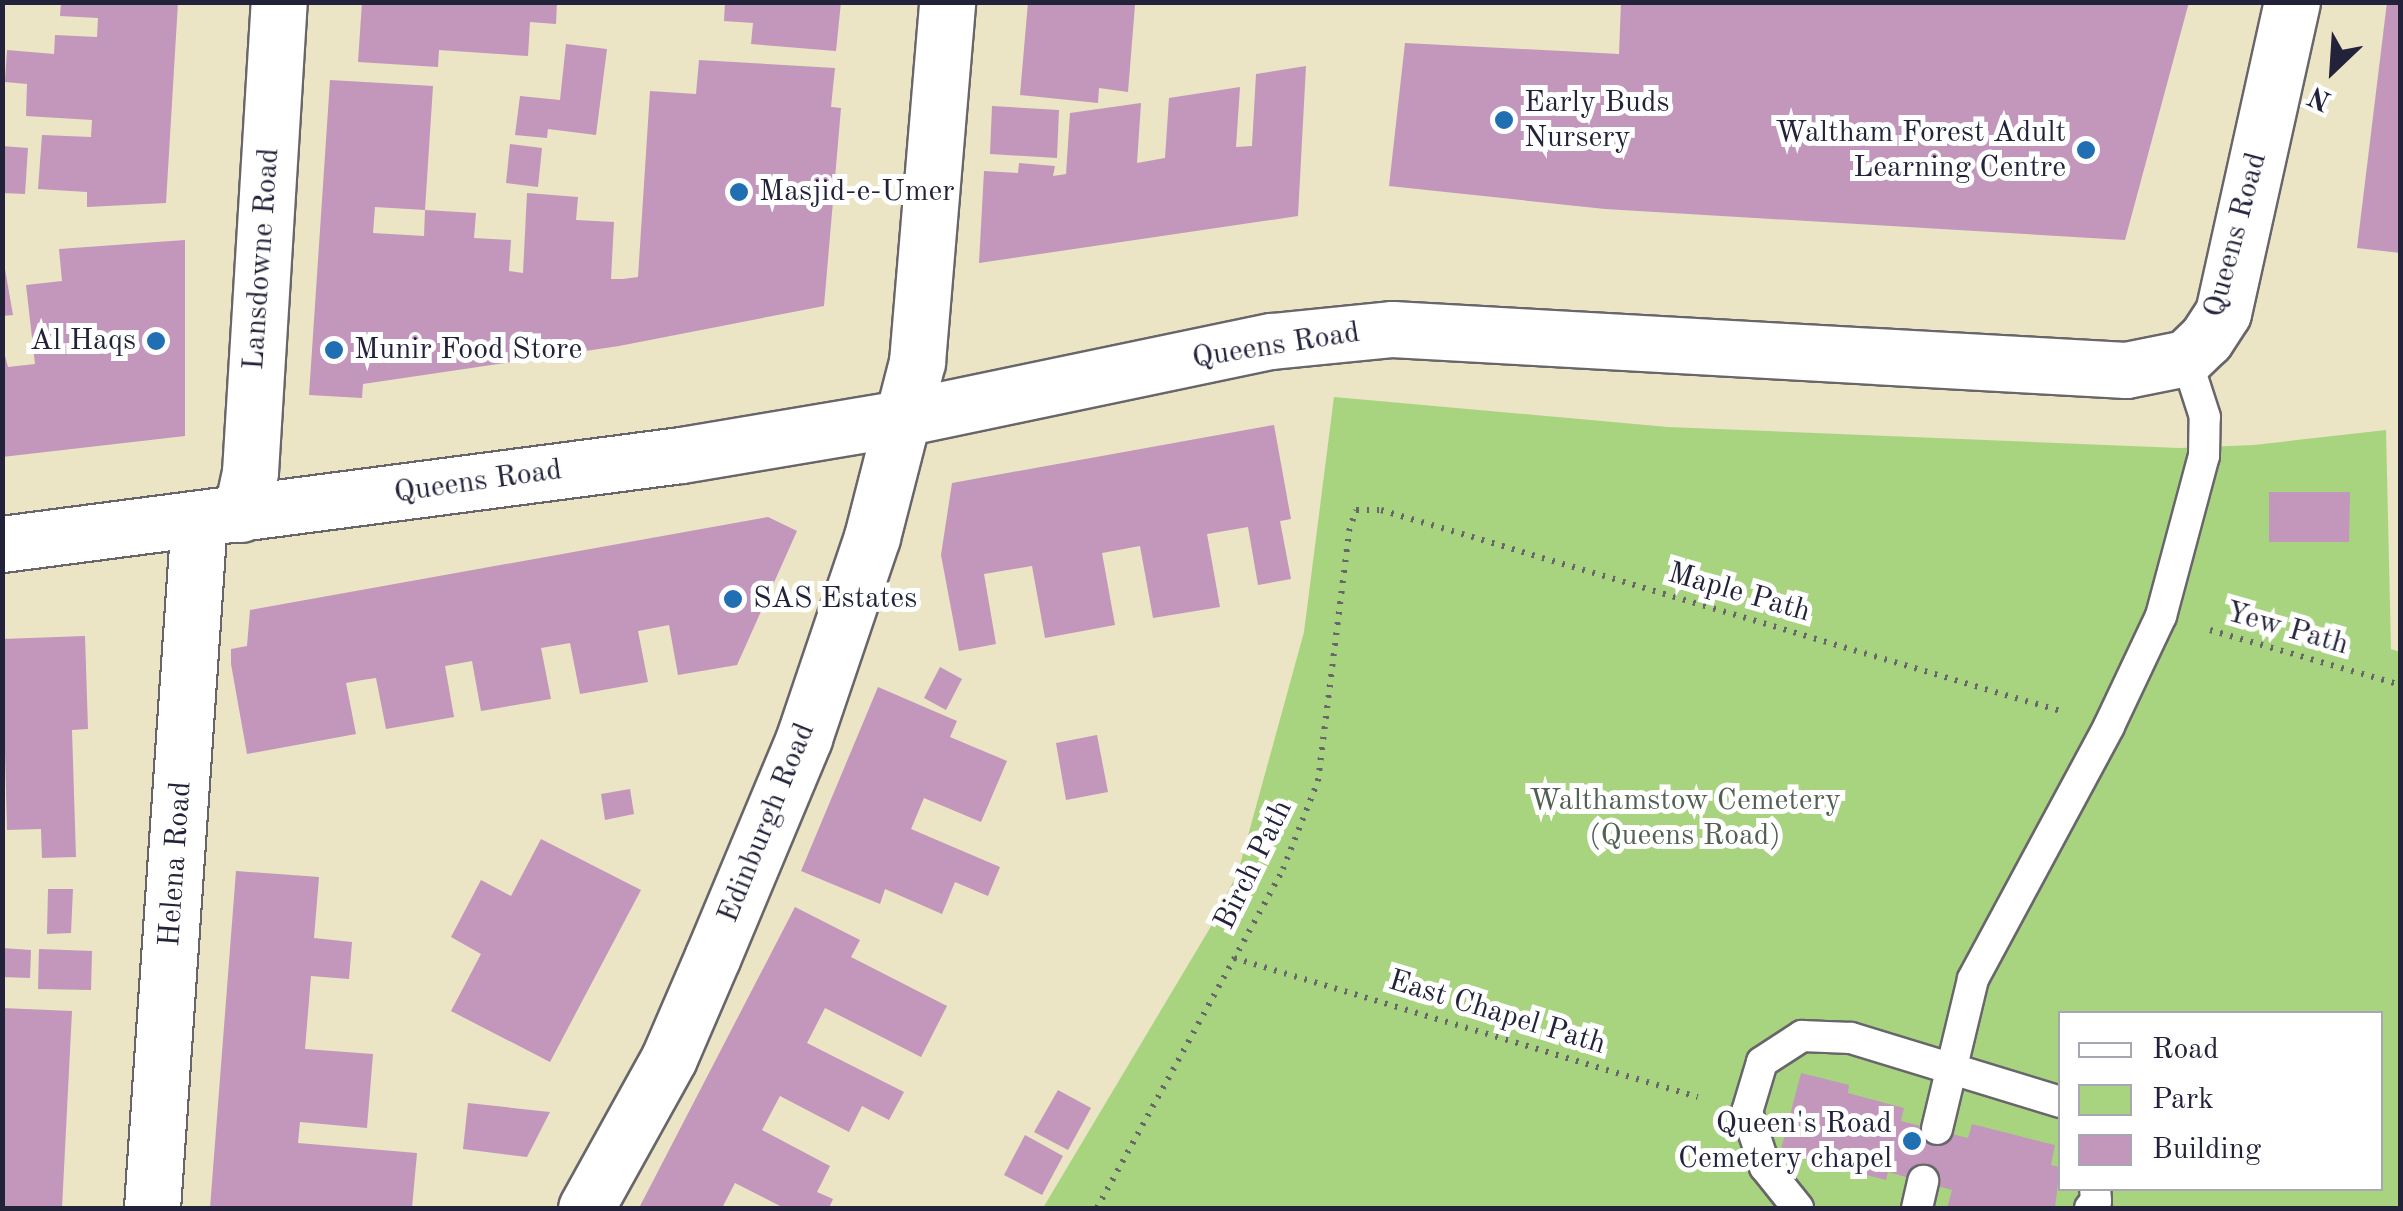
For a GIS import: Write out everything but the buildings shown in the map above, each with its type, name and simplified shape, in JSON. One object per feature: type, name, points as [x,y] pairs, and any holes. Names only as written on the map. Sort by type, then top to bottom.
[{"type":"street","name":"Lansdowne Road","points":[[220,517],[250,472],[278,2]]},
{"type":"street","name":"Edinburgh Road","points":[[586,1208],[669,1058],[804,738],[872,538],[916,362],[947,2]]},
{"type":"street","name":"Queens Road","points":[[2,544],[680,454],[902,418],[1272,341],[1392,330],[2126,370],[2186,358],[2206,339],[2223,313],[2292,2]]},
{"type":"street","name":"Helena Road","points":[[152,1208],[220,517]]},
{"type":"lane","points":[[1937,1130],[1973,979],[2109,726],[2161,616],[2204,456],[2206,417],[2186,358]]},
{"type":"lane","points":[[1798,1208],[1765,1167],[1747,1112],[1762,1062],[1802,1036],[1851,1038],[2058,1101]]},
{"type":"path","name":"Maple Path","points":[[1356,510],[1400,516],[2109,726]]},
{"type":"path","name":"Birch Path","points":[[1097,1208],[1284,869],[1318,782],[1349,532],[1356,510]]},
{"type":"path","name":"Yew Path","points":[[2161,616],[2400,686]]},
{"type":"path","name":"East Chapel Path","points":[[1234,958],[1747,1112]]},
{"type":"green space","name":"Walthamstow Cemetery (Queens Road)","points":[[1334,397],[1668,427],[2179,448],[2254,445],[2386,430],[2391,649],[2400,652],[2400,1208],[1043,1208],[1210,928],[1238,872],[1304,632]]},
{"type":"place","name":"Early Buds Nursery","points":[[1504,120]]},
{"type":"place","name":"Waltham Forest Adult Learning Centre","points":[[2086,150]]},
{"type":"place","name":"Masjid-e-Umer","points":[[739,192]]},
{"type":"place","name":"Al Haqs","points":[[156,341]]},
{"type":"place","name":"Munir Food Store","points":[[334,350]]},
{"type":"place","name":"SAS Estates","points":[[733,599]]},
{"type":"place","name":"Queen's Road Cemetery chapel","points":[[1912,1141]]}]
